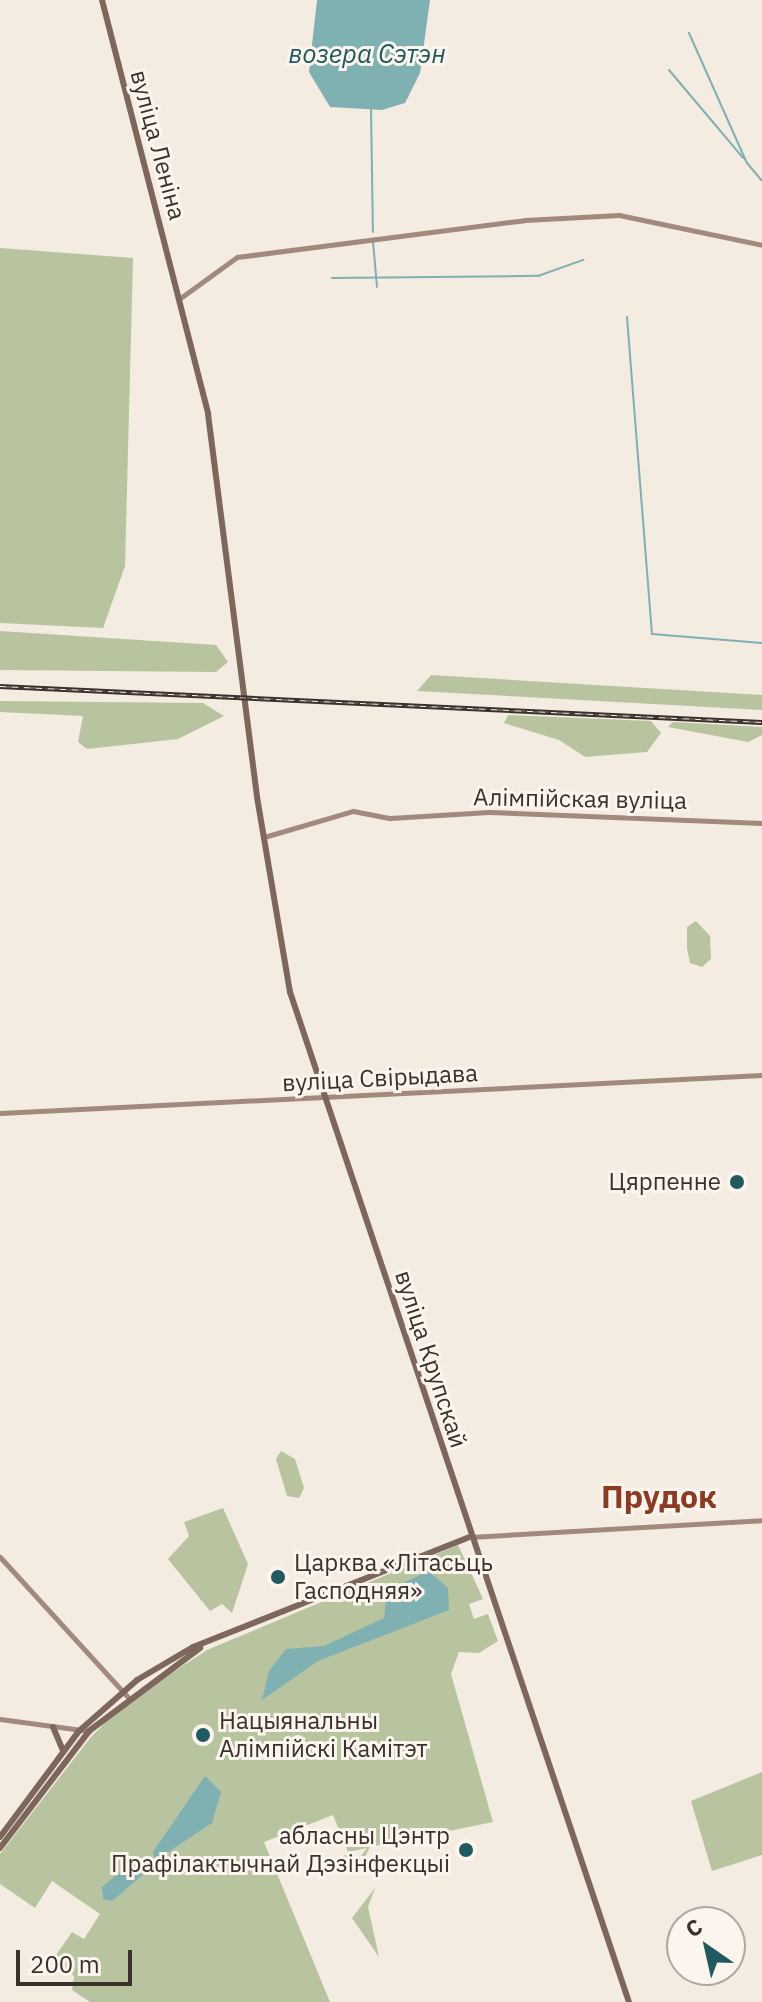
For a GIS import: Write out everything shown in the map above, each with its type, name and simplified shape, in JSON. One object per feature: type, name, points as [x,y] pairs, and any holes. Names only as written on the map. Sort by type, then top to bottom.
[{"type":"main road","name":"вуліца Леніна","points":[[102,0],[208,414],[247,714]]},
{"type":"main road","name":"вуліца Крупскай","points":[[247,714],[290,992],[469,1537],[629,2002]]},
{"type":"main road","points":[[0,1837],[79,1731],[125,1693],[203,1645],[384,1565],[469,1537]]},
{"type":"main road","points":[[0,1848],[89,1731],[125,1693]]},
{"type":"main road","points":[[53,1727],[63,1753]]},
{"type":"street","points":[[179,299],[237,257],[525,220],[619,215],[762,245]]},
{"type":"street","name":"Алімпійская вуліца","points":[[264,837],[347,811],[398,817],[489,812],[762,823]]},
{"type":"street","name":"вуліца Свірыдава","points":[[0,1113],[762,1075]]},
{"type":"street","points":[[469,1537],[762,1520]]},
{"type":"street","points":[[0,1557],[125,1693]]},
{"type":"street","points":[[0,1719],[89,1731]]},
{"type":"green space","points":[[0,248],[133,258],[125,566],[103,628],[0,623]]},
{"type":"green space","points":[[0,631],[216,645],[228,662],[216,672],[0,670]]},
{"type":"green space","points":[[431,675],[762,695],[762,710],[417,691]]},
{"type":"green space","points":[[0,701],[203,703],[224,716],[178,739],[87,749],[78,742],[83,716],[0,712]]},
{"type":"green space","points":[[508,715],[651,721],[661,733],[647,752],[585,757],[559,740],[504,723]]},
{"type":"green space","points":[[673,722],[762,727],[762,735],[748,742],[668,727]]},
{"type":"green space","points":[[696,921],[710,936],[711,959],[702,967],[690,963],[687,948],[687,927]]},
{"type":"green space","points":[[281,1451],[295,1459],[304,1488],[299,1498],[287,1496],[276,1459]]},
{"type":"green space","points":[[223,1508],[248,1564],[232,1613],[222,1604],[210,1611],[168,1559],[189,1536],[184,1522]]},
{"type":"green space","points":[[458,1545],[483,1599],[469,1604],[474,1619],[488,1614],[498,1641],[479,1653],[459,1652],[451,1674],[493,1822],[370,1847],[359,1869],[322,1868],[345,1855],[359,1859],[367,1848],[348,1852],[333,1815],[264,1842],[330,2002],[90,2002],[72,1990],[74,1976],[54,1958],[72,1932],[84,1939],[100,1914],[52,1881],[35,1908],[0,1884],[0,1854],[91,1737],[125,1703],[207,1650]]},
{"type":"green space","points":[[762,1772],[762,1855],[712,1871],[691,1801]]},
{"type":"green space","points":[[375,1888],[368,1907],[379,1957],[352,1918]]},
{"type":"water","name":"возера Сэтэн","points":[[317,0],[430,0],[420,73],[405,103],[382,110],[330,107],[309,72]]},
{"type":"water","points":[[428,1571],[448,1588],[449,1610],[318,1661],[262,1700],[269,1671],[286,1649],[324,1646],[384,1618],[387,1591]]},
{"type":"water","points":[[205,1776],[221,1792],[212,1823],[155,1861],[153,1852]]},
{"type":"water","points":[[139,1857],[146,1872],[112,1901],[103,1899],[102,1887]]},
{"type":"waterway","points":[[689,33],[747,163],[762,181]]},
{"type":"waterway","points":[[669,70],[743,158]]},
{"type":"waterway","points":[[371,109],[373,232]]},
{"type":"waterway","points":[[373,242],[377,287]]},
{"type":"waterway","points":[[332,278],[538,276],[583,260]]},
{"type":"waterway","points":[[627,317],[652,634],[762,643]]},
{"type":"railway","points":[[0,686],[762,722]]},
{"type":"place","name":"Цярпенне","points":[[737,1182]]},
{"type":"place","name":"Царква «Літасьць Гасподняя»","points":[[278,1577]]},
{"type":"place","name":"Нацыянальны Алімпійскі Камітэт","points":[[203,1735]]},
{"type":"place","name":"абласны Цэнтр Прафілактычнай Дэзінфекцыі","points":[[466,1850]]},
{"type":"district","name":"Прудок","points":[[659,1496]]}]
